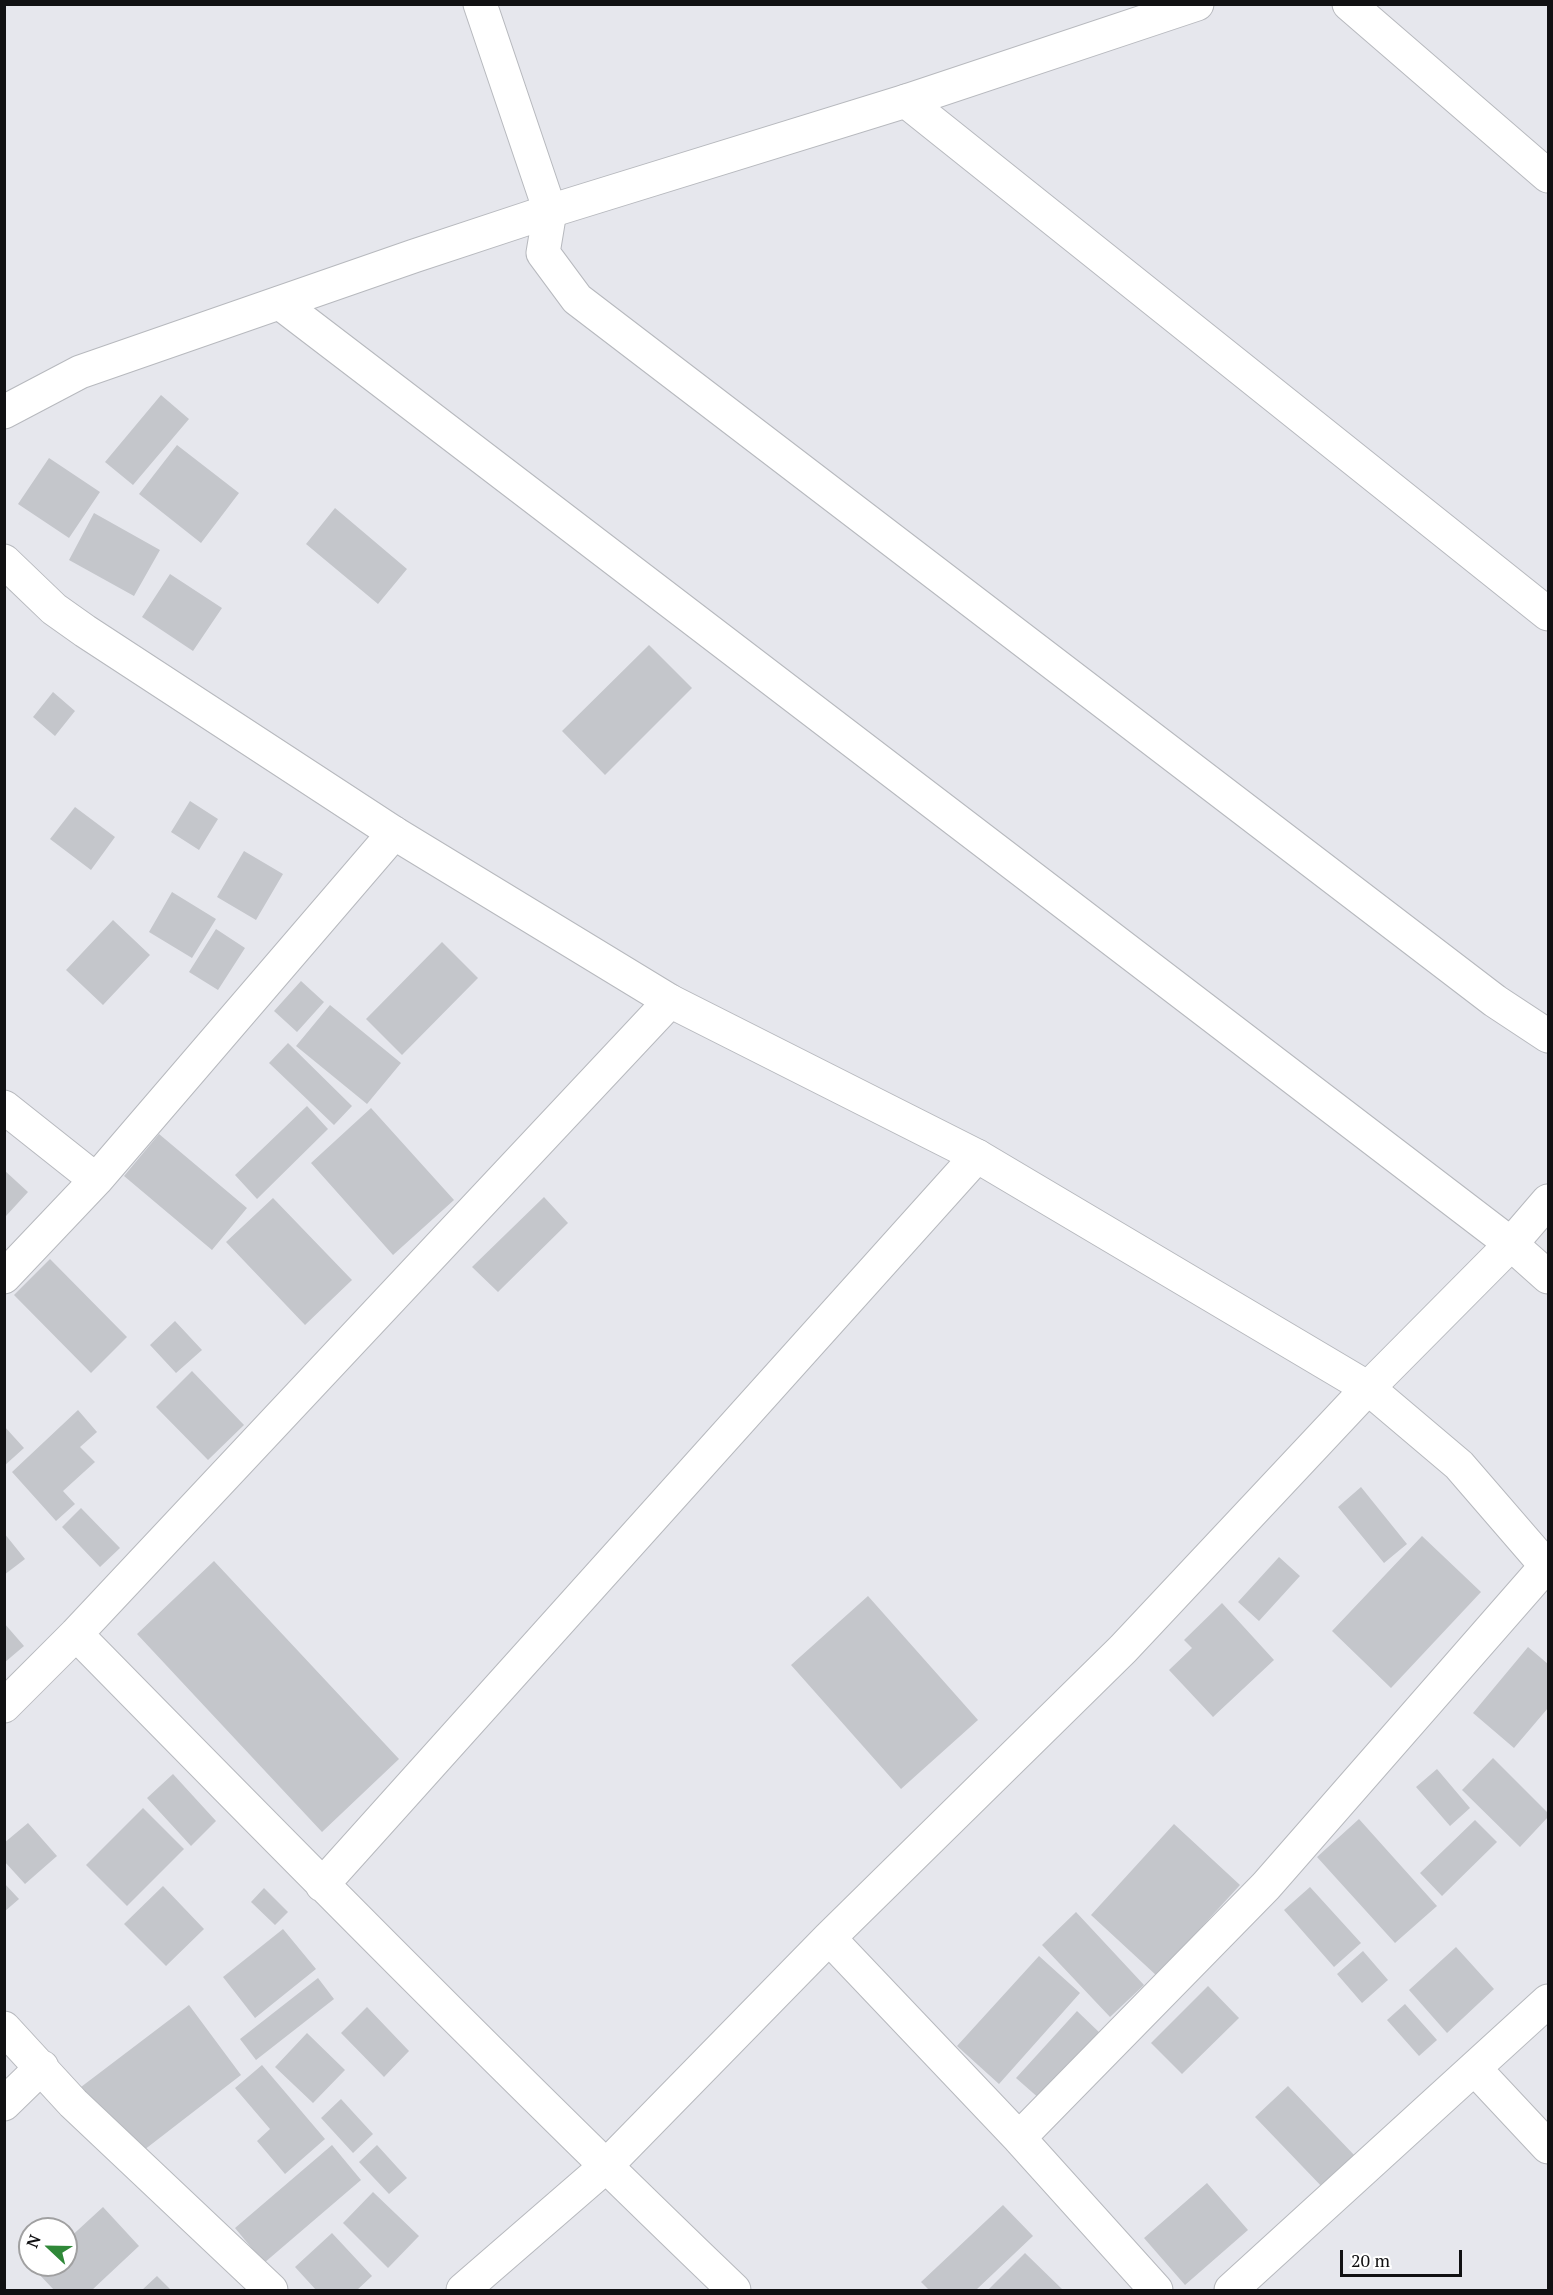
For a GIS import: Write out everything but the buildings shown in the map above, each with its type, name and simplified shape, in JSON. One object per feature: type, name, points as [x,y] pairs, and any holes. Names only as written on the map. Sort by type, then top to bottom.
[{"type":"street","points":[[480,4],[550,211],[543,253],[577,298],[1485,994],[1548,1036]]},
{"type":"street","points":[[4,386],[80,372],[550,211],[906,101],[1197,4]]},
{"type":"street","points":[[1349,4],[1548,176]]},
{"type":"street","points":[[906,101],[1548,614]]},
{"type":"street","points":[[280,303],[1511,1244],[1548,1277]]},
{"type":"street","points":[[4,412],[80,372]]},
{"type":"street","points":[[4,561],[54,609],[85,632],[394,833],[670,1001],[977,1156],[1368,1388],[1460,1465],[1547,1567],[1266,1886],[1019,2138]]},
{"type":"street","points":[[4,587],[54,609]]},
{"type":"street","points":[[4,1277],[96,1180],[394,833]]},
{"type":"street","points":[[4,1706],[76,1634],[670,1001]]},
{"type":"street","points":[[4,1107],[96,1180]]},
{"type":"street","points":[[322,1885],[977,1156]]},
{"type":"street","points":[[463,2290],[605,2167],[829,1938],[1123,1649],[1368,1388],[1511,1244],[1548,1201]]},
{"type":"street","points":[[76,1634],[322,1885],[605,2167],[734,2290]]},
{"type":"street","points":[[829,1938],[1019,2138],[1156,2290]]},
{"type":"street","points":[[1231,2290],[1548,2001]]},
{"type":"street","points":[[4,2028],[73,2103],[271,2290]]},
{"type":"street","points":[[4,2103],[42,2067]]},
{"type":"street","points":[[1475,2069],[1548,2147]]}]
